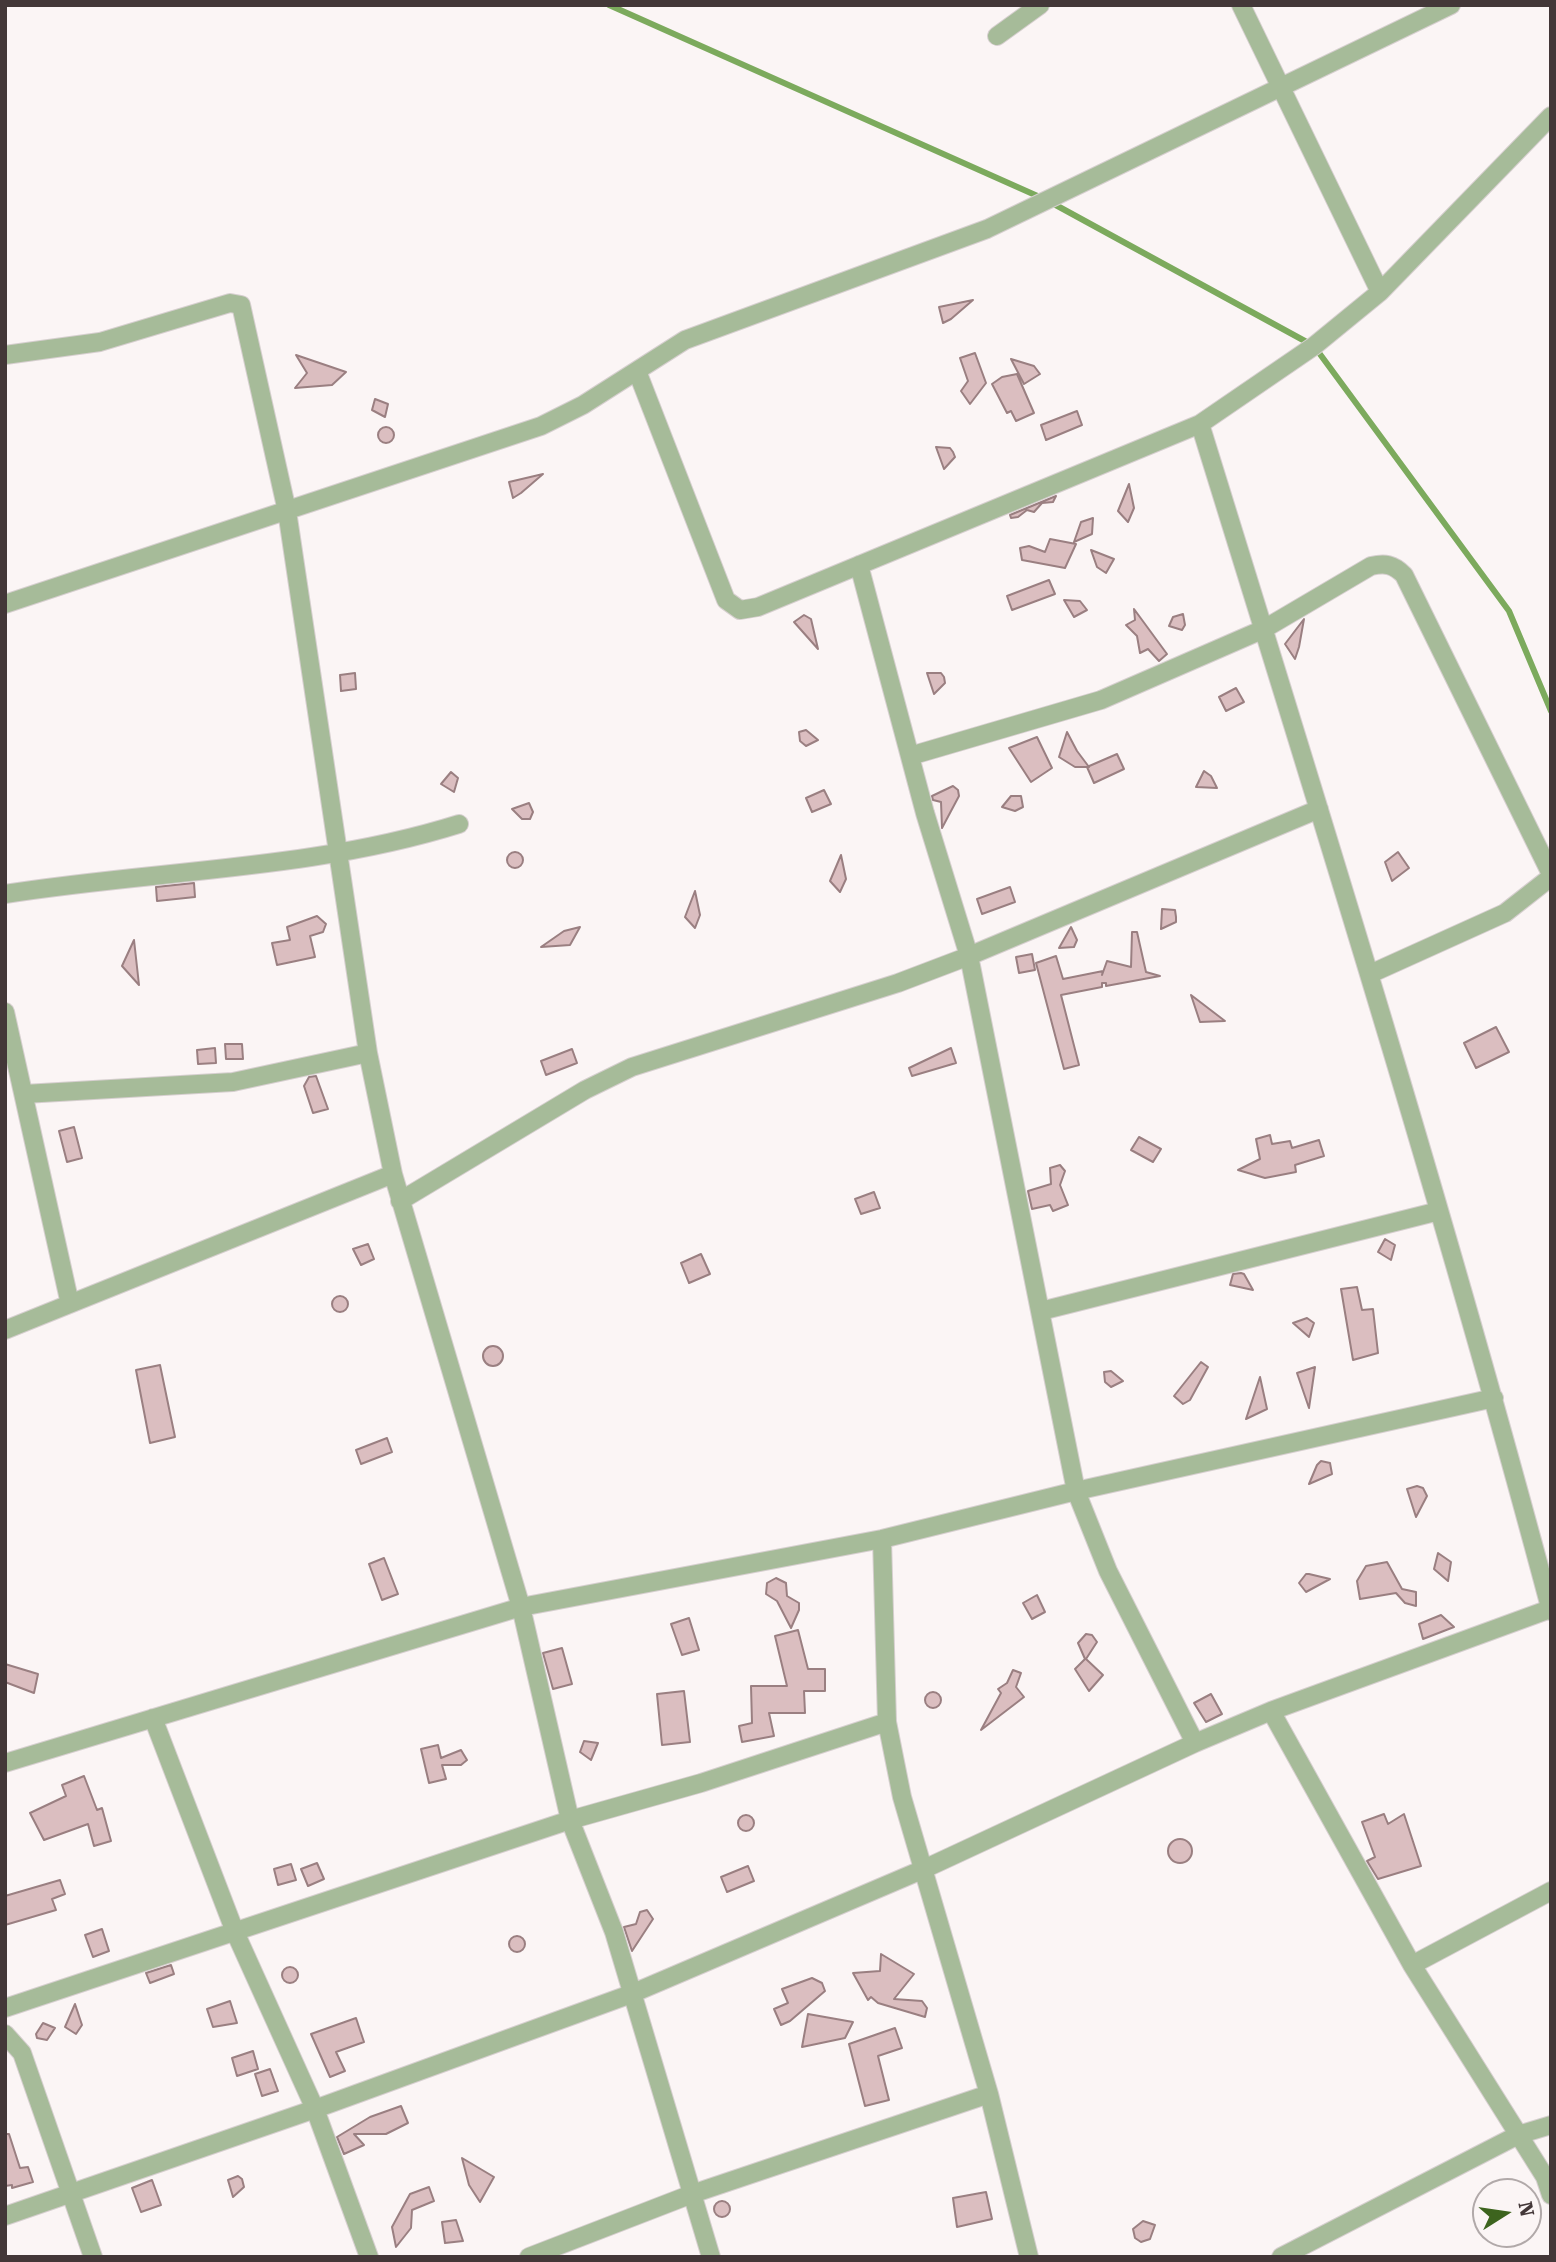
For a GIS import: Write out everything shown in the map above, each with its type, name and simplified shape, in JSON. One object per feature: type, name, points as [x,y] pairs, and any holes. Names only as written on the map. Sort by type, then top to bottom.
[{"type":"street","points":[[997,36],[1040,5]]},
{"type":"street","points":[[1241,5],[1380,292]]},
{"type":"street","points":[[5,604],[541,426],[583,405],[685,340],[716,326],[987,229],[1451,5]]},
{"type":"street","points":[[637,371],[726,600],[732,607],[740,610],[758,607],[1200,424],[1314,346],[1380,292],[1551,116]]},
{"type":"street","points":[[5,355],[100,342],[237,302],[244,313],[287,511],[368,1053],[393,1174],[521,1606],[570,1819],[614,1932],[711,2257]]},
{"type":"street","points":[[5,2216],[315,2109],[631,1994],[924,1868],[1195,1742],[1271,1711],[1550,1610],[1494,1398],[1370,974],[1200,424]]},
{"type":"street","points":[[910,755],[1101,699],[1264,629],[1371,566],[1384,564],[1396,567],[1404,575],[1551,875],[1505,913],[1370,974]]},
{"type":"street","points":[[859,565],[910,755],[969,956],[1076,1491],[1108,1571],[1195,1742]]},
{"type":"street","points":[[400,1201],[585,1090],[632,1067],[898,983],[969,956],[1319,809]]},
{"type":"street","points":[[5,894],[216,870],[400,841],[459,824]]},
{"type":"street","points":[[5,1012],[69,1304]]},
{"type":"street","points":[[24,1094],[233,1082],[290,1072],[368,1053]]},
{"type":"street","points":[[5,1330],[393,1174]]},
{"type":"street","points":[[1041,1311],[1439,1211]]},
{"type":"street","points":[[5,1763],[521,1606],[882,1539],[1076,1491],[1494,1398]]},
{"type":"street","points":[[882,1539],[887,1722],[902,1797],[989,2094],[1029,2257]]},
{"type":"street","points":[[1271,1711],[1412,1965],[1545,2177],[1551,2195]]},
{"type":"street","points":[[153,1718],[234,1932],[315,2109],[369,2257]]},
{"type":"street","points":[[5,2008],[570,1819],[701,1783],[887,1722]]},
{"type":"street","points":[[1412,1965],[1551,1891]]},
{"type":"street","points":[[5,2034],[22,2053],[93,2257]]},
{"type":"street","points":[[529,2257],[692,2194],[989,2094]]},
{"type":"street","points":[[1280,2257],[1518,2135],[1551,2125]]},
{"type":"building","points":[[973,300],[951,319],[943,323],[939,307]]},
{"type":"building","points":[[975,353],[986,383],[970,404],[961,391],[968,381],[960,358]]},
{"type":"building","points":[[296,355],[346,372],[332,385],[295,388],[307,373]]},
{"type":"building","points":[[1011,359],[1034,366],[1040,374],[1024,384]]},
{"type":"building","points":[[1017,374],[1034,413],[1016,421],[1011,411],[1007,413],[992,384],[1002,377]]},
{"type":"building","points":[[375,399],[388,404],[385,417],[372,410]]},
{"type":"building","points":[[1077,411],[1082,425],[1046,440],[1041,425]]},
{"type":"building","points":[[386,427],[392,429],[392,441],[386,443],[380,441],[378,435],[380,429]]},
{"type":"building","points":[[936,447],[950,448],[955,457],[944,469]]},
{"type":"building","points":[[543,474],[521,493],[513,498],[509,482]]},
{"type":"building","points":[[1129,484],[1134,508],[1128,522],[1118,511]]},
{"type":"building","points":[[1056,496],[1053,502],[1042,503],[1034,512],[1027,510],[1018,517],[1011,518],[1010,515]]},
{"type":"building","points":[[1093,518],[1092,534],[1074,542],[1081,522]]},
{"type":"building","points":[[1050,539],[1076,544],[1065,568],[1022,560],[1020,548],[1029,546],[1045,552]]},
{"type":"building","points":[[1091,550],[1114,559],[1106,573],[1097,567]]},
{"type":"building","points":[[1049,580],[1055,594],[1012,610],[1007,596]]},
{"type":"building","points":[[1064,600],[1080,601],[1087,610],[1074,617]]},
{"type":"building","points":[[1134,609],[1167,654],[1159,661],[1148,649],[1140,653],[1137,636],[1126,625],[1135,620]]},
{"type":"building","points":[[1183,614],[1185,625],[1182,630],[1169,626],[1173,617]]},
{"type":"building","points":[[804,615],[811,619],[818,649],[794,622]]},
{"type":"building","points":[[1304,619],[1299,647],[1295,659],[1285,644]]},
{"type":"building","points":[[355,673],[356,689],[341,691],[340,675]]},
{"type":"building","points":[[927,673],[941,673],[944,677],[945,683],[934,694]]},
{"type":"building","points":[[1236,688],[1244,702],[1226,711],[1219,697]]},
{"type":"building","points":[[806,730],[818,740],[806,746],[800,741],[799,732]]},
{"type":"building","points":[[1067,732],[1089,767],[1075,767],[1059,757]]},
{"type":"building","points":[[1037,737],[1052,768],[1031,782],[1009,748]]},
{"type":"building","points":[[1117,754],[1124,769],[1094,783],[1087,767]]},
{"type":"building","points":[[1204,771],[1211,776],[1217,788],[1196,787]]},
{"type":"building","points":[[451,772],[458,778],[454,792],[441,784]]},
{"type":"building","points":[[953,786],[958,790],[959,796],[942,828],[941,802],[933,800],[932,796]]},
{"type":"building","points":[[824,790],[831,804],[812,812],[806,798]]},
{"type":"building","points":[[1011,796],[1021,796],[1023,807],[1015,811],[1002,807]]},
{"type":"building","points":[[529,803],[533,812],[530,819],[522,819],[512,809]]},
{"type":"building","points":[[512,852],[518,852],[523,860],[521,866],[512,868],[507,863],[507,857]]},
{"type":"building","points":[[1398,852],[1409,868],[1392,881],[1385,862]]},
{"type":"building","points":[[841,855],[846,879],[840,892],[830,881]]},
{"type":"building","points":[[194,883],[195,897],[157,901],[156,887]]},
{"type":"building","points":[[1010,887],[1015,902],[982,914],[977,899]]},
{"type":"building","points":[[695,891],[700,915],[695,928],[685,917]]},
{"type":"building","points":[[1162,909],[1175,910],[1176,922],[1161,929]]},
{"type":"building","points":[[317,916],[326,924],[323,932],[310,936],[315,957],[277,965],[272,943],[290,940],[287,927]]},
{"type":"building","points":[[580,927],[570,945],[541,947],[564,931]]},
{"type":"building","points":[[1071,927],[1077,940],[1074,947],[1059,948]]},
{"type":"building","points":[[1132,932],[1137,932],[1146,972],[1160,976],[1106,986],[1106,983],[1102,983],[1102,987],[1061,995],[1079,1065],[1064,1069],[1036,963],[1056,956],[1063,979],[1103,971],[1102,975],[1107,961],[1131,967]]},
{"type":"building","points":[[134,940],[139,985],[122,966]]},
{"type":"building","points":[[1032,954],[1035,970],[1019,973],[1016,957]]},
{"type":"building","points":[[1191,995],[1225,1021],[1200,1022]]},
{"type":"building","points":[[1496,1027],[1509,1052],[1476,1068],[1464,1043]]},
{"type":"building","points":[[225,1044],[242,1044],[243,1059],[226,1059]]},
{"type":"building","points":[[215,1048],[216,1063],[198,1064],[197,1050]]},
{"type":"building","points":[[951,1048],[956,1063],[912,1076],[909,1068]]},
{"type":"building","points":[[572,1049],[577,1063],[546,1075],[541,1061]]},
{"type":"building","points":[[316,1076],[328,1109],[313,1113],[304,1086],[309,1077]]},
{"type":"building","points":[[74,1127],[82,1158],[67,1162],[59,1131]]},
{"type":"building","points":[[1270,1135],[1272,1144],[1290,1141],[1292,1148],[1319,1140],[1324,1156],[1295,1165],[1296,1172],[1265,1178],[1238,1170],[1260,1159],[1256,1139]]},
{"type":"building","points":[[1139,1137],[1161,1149],[1153,1162],[1131,1150]]},
{"type":"building","points":[[1060,1165],[1065,1171],[1060,1185],[1068,1205],[1053,1211],[1050,1205],[1032,1209],[1028,1191],[1051,1184],[1050,1168]]},
{"type":"building","points":[[874,1192],[880,1208],[861,1214],[855,1199]]},
{"type":"building","points":[[1385,1239],[1395,1245],[1391,1260],[1378,1252]]},
{"type":"building","points":[[368,1244],[374,1259],[361,1265],[353,1249]]},
{"type":"building","points":[[701,1254],[710,1274],[689,1283],[681,1263]]},
{"type":"building","points":[[1241,1273],[1253,1290],[1230,1285],[1233,1274]]},
{"type":"building","points":[[1357,1287],[1362,1310],[1373,1309],[1378,1353],[1353,1360],[1341,1289]]},
{"type":"building","points":[[340,1296],[348,1304],[340,1312],[332,1304]]},
{"type":"building","points":[[1307,1318],[1314,1323],[1309,1337],[1293,1323]]},
{"type":"building","points":[[493,1346],[500,1349],[503,1356],[500,1363],[493,1366],[486,1363],[483,1356],[486,1349]]},
{"type":"building","points":[[1201,1362],[1208,1367],[1190,1400],[1183,1404],[1174,1396]]},
{"type":"building","points":[[160,1365],[175,1437],[150,1443],[136,1370]]},
{"type":"building","points":[[1315,1367],[1309,1408],[1297,1373]]},
{"type":"building","points":[[1111,1371],[1123,1381],[1111,1387],[1105,1382],[1104,1372]]},
{"type":"building","points":[[1260,1377],[1267,1409],[1246,1419]]},
{"type":"building","points":[[387,1438],[392,1452],[361,1464],[356,1450]]},
{"type":"building","points":[[1321,1461],[1330,1463],[1332,1474],[1309,1484],[1317,1465]]},
{"type":"building","points":[[1417,1486],[1423,1488],[1427,1496],[1416,1517],[1407,1489]]},
{"type":"building","points":[[1438,1553],[1451,1562],[1448,1581],[1434,1569]]},
{"type":"building","points":[[384,1558],[398,1594],[382,1600],[369,1564]]},
{"type":"building","points":[[1387,1562],[1402,1589],[1416,1592],[1416,1606],[1405,1603],[1396,1593],[1360,1599],[1357,1581],[1366,1566]]},
{"type":"building","points":[[1306,1574],[1330,1579],[1306,1592],[1299,1583]]},
{"type":"building","points":[[776,1578],[786,1583],[787,1596],[799,1603],[799,1610],[791,1628],[777,1601],[766,1594],[767,1583]]},
{"type":"building","points":[[1037,1595],[1045,1612],[1032,1619],[1023,1603]]},
{"type":"building","points":[[1441,1615],[1454,1627],[1423,1639],[1419,1624]]},
{"type":"building","points":[[689,1618],[699,1650],[682,1655],[671,1624]]},
{"type":"building","points":[[798,1630],[808,1669],[825,1669],[825,1691],[804,1691],[805,1713],[769,1713],[774,1736],[742,1742],[739,1726],[752,1723],[751,1686],[787,1686],[775,1636]]},
{"type":"building","points":[[1086,1634],[1092,1635],[1097,1642],[1086,1659],[1103,1675],[1089,1691],[1075,1669],[1085,1659],[1078,1643]]},
{"type":"building","points":[[562,1648],[572,1684],[553,1689],[543,1653]]},
{"type":"building","points":[[5,1664],[38,1674],[34,1693],[5,1682]]},
{"type":"building","points":[[1013,1670],[1021,1673],[1016,1687],[1024,1697],[981,1730],[1001,1693],[998,1689],[1007,1683]]},
{"type":"building","points":[[684,1691],[690,1742],[662,1745],[657,1694]]},
{"type":"building","points":[[930,1692],[936,1692],[941,1700],[939,1706],[930,1708],[925,1703],[925,1697]]},
{"type":"building","points":[[1211,1694],[1222,1714],[1206,1722],[1194,1703]]},
{"type":"building","points":[[584,1741],[598,1743],[591,1760],[580,1752]]},
{"type":"building","points":[[438,1745],[441,1758],[461,1750],[467,1760],[461,1765],[442,1765],[446,1779],[429,1783],[421,1749]]},
{"type":"building","points":[[84,1776],[97,1810],[102,1808],[111,1841],[94,1846],[88,1824],[44,1840],[30,1813],[66,1796],[62,1785]]},
{"type":"building","points":[[1384,1814],[1388,1824],[1404,1814],[1421,1866],[1378,1879],[1367,1861],[1375,1857],[1362,1822]]},
{"type":"building","points":[[743,1815],[749,1815],[754,1823],[752,1829],[743,1831],[738,1826],[738,1820]]},
{"type":"building","points":[[1180,1839],[1191,1846],[1192,1851],[1185,1862],[1180,1863],[1169,1856],[1168,1851],[1175,1840]]},
{"type":"building","points":[[317,1863],[324,1879],[308,1886],[301,1869]]},
{"type":"building","points":[[291,1864],[296,1880],[278,1885],[274,1869]]},
{"type":"building","points":[[748,1866],[754,1881],[727,1892],[721,1877]]},
{"type":"building","points":[[60,1880],[65,1894],[52,1899],[56,1910],[5,1925],[5,1896]]},
{"type":"building","points":[[647,1910],[653,1919],[632,1951],[624,1927],[636,1924],[640,1912]]},
{"type":"building","points":[[102,1929],[109,1951],[93,1957],[85,1935]]},
{"type":"building","points":[[517,1936],[523,1938],[523,1950],[517,1952],[511,1950],[509,1944],[511,1938]]},
{"type":"building","points":[[881,1954],[914,1974],[894,1999],[922,2001],[927,2008],[925,2017],[878,2003],[871,1997],[868,2000],[853,1973],[880,1971]]},
{"type":"building","points":[[171,1965],[174,1974],[150,1983],[146,1973]]},
{"type":"building","points":[[290,1967],[298,1975],[290,1983],[282,1975]]},
{"type":"building","points":[[812,1978],[822,1983],[825,1991],[790,2021],[781,2025],[774,2009],[788,2003],[782,1989]]},
{"type":"building","points":[[230,2001],[237,2023],[213,2027],[207,2009]]},
{"type":"building","points":[[75,2004],[82,2025],[76,2034],[65,2027]]},
{"type":"building","points":[[808,2014],[853,2022],[845,2038],[802,2047]]},
{"type":"building","points":[[356,2018],[364,2042],[336,2052],[345,2071],[330,2077],[311,2034]]},
{"type":"building","points":[[43,2023],[55,2028],[47,2040],[37,2038],[36,2034]]},
{"type":"building","points":[[895,2028],[902,2048],[878,2056],[889,2100],[865,2106],[849,2044]]},
{"type":"building","points":[[253,2051],[258,2069],[237,2076],[232,2058]]},
{"type":"building","points":[[270,2069],[278,2091],[262,2096],[255,2074]]},
{"type":"building","points":[[401,2106],[408,2123],[386,2134],[354,2134],[364,2145],[344,2154],[337,2137],[370,2117]]},
{"type":"building","points":[[5,2134],[9,2134],[20,2168],[28,2167],[33,2182],[12,2188],[12,2185],[5,2186]]},
{"type":"building","points":[[462,2158],[494,2177],[480,2202],[469,2185]]},
{"type":"building","points":[[238,2176],[244,2187],[233,2197],[228,2180]]},
{"type":"building","points":[[152,2180],[161,2205],[141,2212],[132,2188]]},
{"type":"building","points":[[429,2187],[434,2201],[412,2210],[411,2228],[396,2247],[392,2227],[410,2194]]},
{"type":"building","points":[[986,2192],[992,2219],[957,2227],[953,2198]]},
{"type":"building","points":[[722,2201],[728,2203],[728,2215],[722,2217],[716,2215],[714,2209],[716,2203]]},
{"type":"building","points":[[456,2220],[463,2241],[445,2243],[442,2222]]},
{"type":"building","points":[[1143,2221],[1155,2225],[1150,2239],[1141,2242],[1135,2238],[1133,2229]]},
{"type":"waterway","points":[[609,5],[1042,198]]},
{"type":"waterway","points":[[1052,203],[1314,346],[1509,611],[1551,711]]}]
